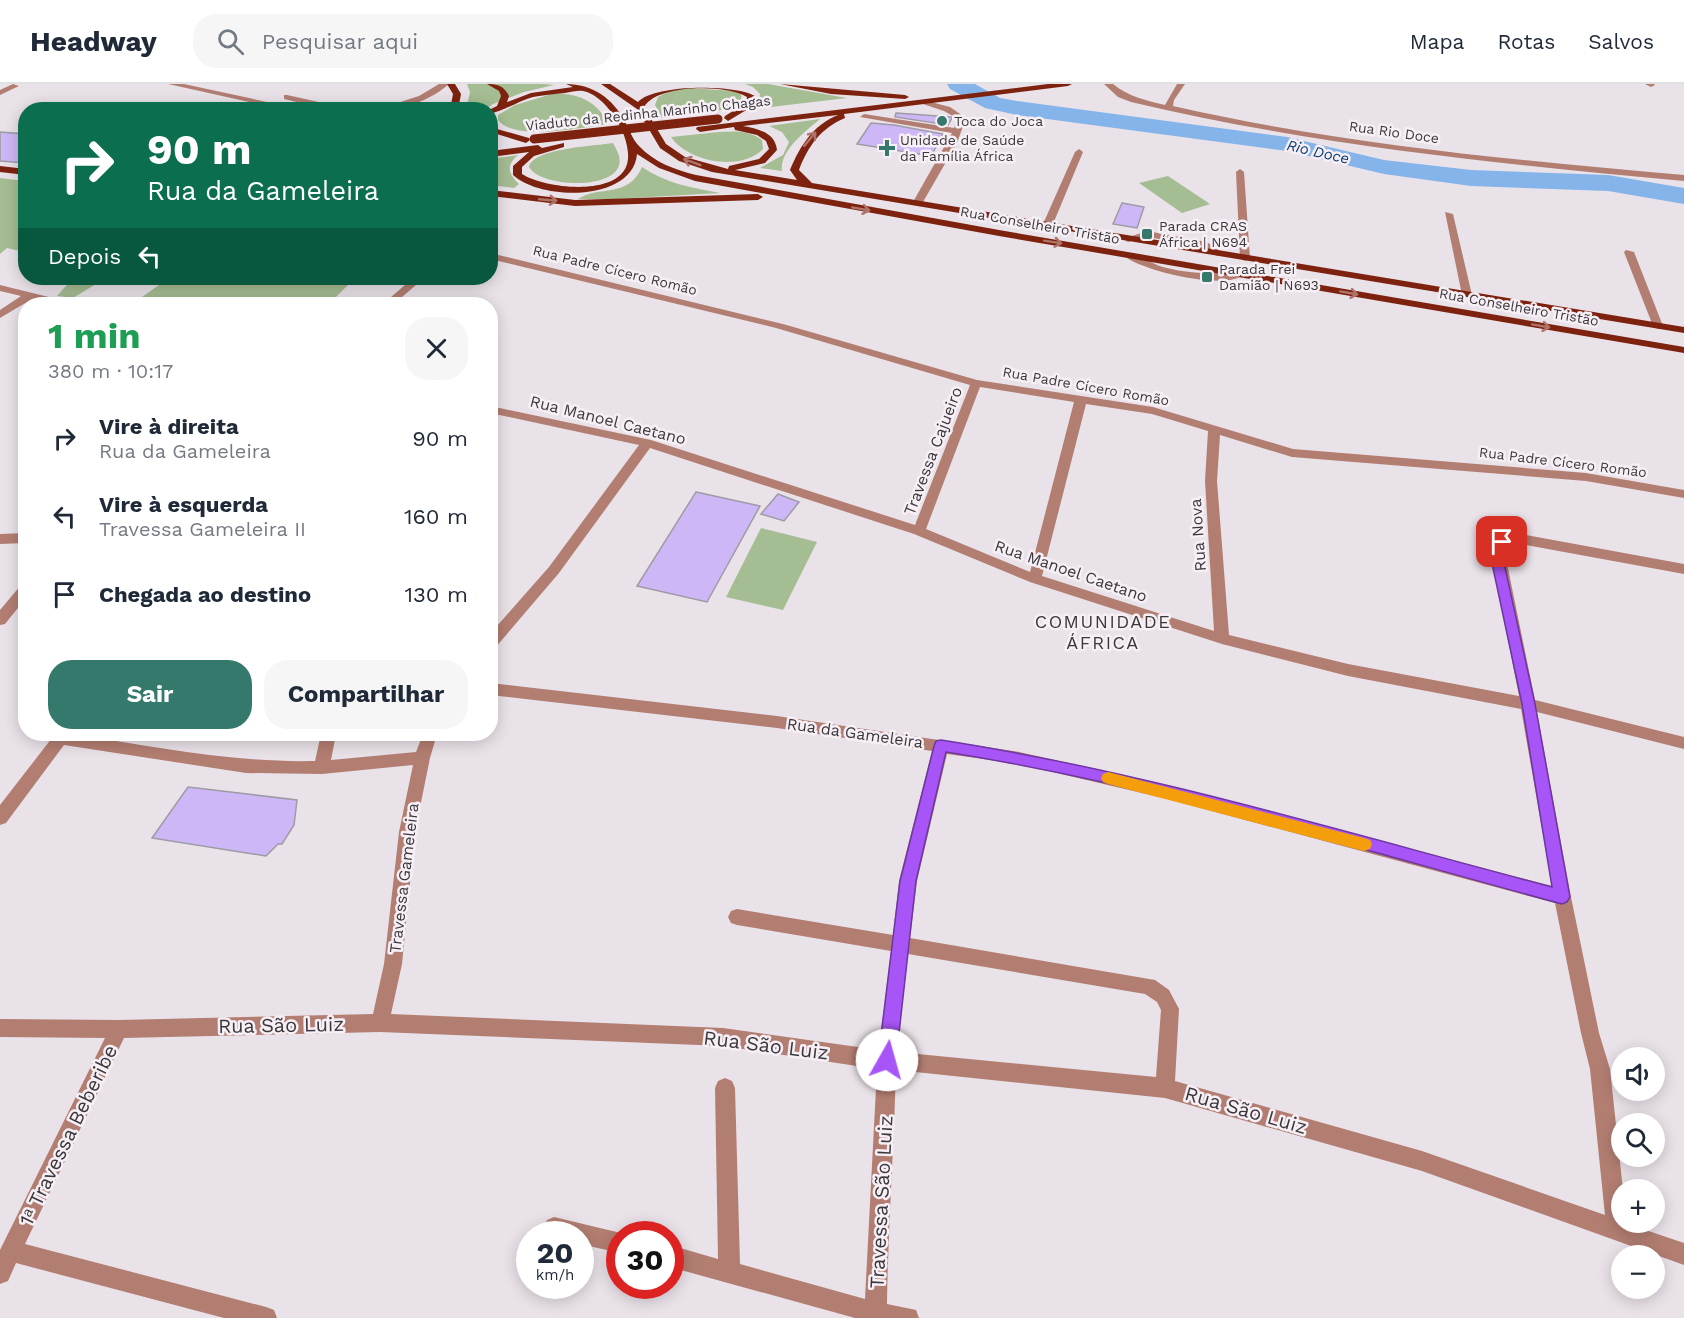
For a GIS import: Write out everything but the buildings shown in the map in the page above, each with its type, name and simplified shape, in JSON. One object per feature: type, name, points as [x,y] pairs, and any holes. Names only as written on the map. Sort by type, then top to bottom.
[{"type":"main road","points":[[451,84],[457,94],[456,102]]},
{"type":"main road","points":[[491,84],[502,90],[505,96],[501,106]]},
{"type":"main road","name":"Rua Conselheiro Tristão","points":[[570,84],[586,89],[610,104],[633,145],[654,162],[680,174],[803,199],[1684,350]]},
{"type":"main road","name":"Rua Conselheiro Tristão","points":[[605,84],[640,107],[663,146],[682,159],[712,169],[1128,239]]},
{"type":"main road","points":[[640,107],[642,101],[653,93],[691,84],[730,86],[748,92],[751,96],[750,104],[728,118]]},
{"type":"main road","points":[[784,84],[905,100],[1068,84]]},
{"type":"main road","points":[[930,99],[1012,84]]},
{"type":"main road","points":[[498,108],[543,93],[586,89]]},
{"type":"main road","points":[[811,185],[801,180],[794,170],[803,147],[824,125],[846,115],[905,100]]},
{"type":"main road","name":"Viaduto da Redinha Marinho Chagas","points":[[498,153],[700,129],[728,118],[845,104],[905,100]]},
{"type":"main road","name":"Viaduto da Redinha Marinho Chagas","points":[[498,144],[831,113],[905,100]]},
{"type":"main road","points":[[712,169],[745,167],[762,161],[770,153],[773,145],[759,133],[717,123]]},
{"type":"main road","points":[[498,133],[530,140]]},
{"type":"main road","points":[[563,144],[542,149],[525,158],[517,166],[518,175],[529,182],[548,187],[573,189],[600,187],[612,183],[627,173],[631,165],[633,145]]},
{"type":"main road","points":[[0,170],[18,171]]},
{"type":"main road","points":[[498,194],[575,203],[717,197],[803,199]]},
{"type":"main road","name":"Rua Conselheiro Tristão","points":[[1217,253],[1684,330]]},
{"type":"street","points":[[172,84],[261,102]]},
{"type":"street","points":[[408,102],[422,98],[445,84]]},
{"type":"street","name":"Rua Rio Doce","points":[[1108,84],[1127,98],[1232,122],[1553,166],[1684,178]]},
{"type":"street","points":[[1169,106],[1170,100],[1181,84]]},
{"type":"street","points":[[0,93],[15,86]]},
{"type":"street","points":[[277,94],[310,102]]},
{"type":"street","points":[[918,202],[958,131],[962,118],[930,99]]},
{"type":"street","points":[[864,117],[958,131]]},
{"type":"street","points":[[1048,224],[1079,152]]},
{"type":"street","points":[[1240,172],[1245,258]]},
{"type":"street","points":[[1448,214],[1467,295]]},
{"type":"street","points":[[1128,239],[1147,234],[1204,244],[1217,253]]},
{"type":"street","points":[[1629,252],[1658,326]]},
{"type":"street","name":"Rua Padre Cícero Romão","points":[[498,258],[768,323],[976,383],[1153,411],[1292,453],[1323,457],[1401,460],[1586,477],[1684,494]]},
{"type":"street","points":[[396,297],[411,285]]},
{"type":"street","points":[[0,288],[34,297]]},
{"type":"street","points":[[0,315],[18,303]]},
{"type":"street","name":"Travessa Cajueiro","points":[[920,531],[976,383]]},
{"type":"street","points":[[1035,579],[1081,399]]},
{"type":"street","name":"Rua Manoel Caetano","points":[[498,411],[646,443],[920,531],[1035,579],[1222,639],[1348,670],[1528,704],[1684,743]]},
{"type":"street","name":"Rua Nova","points":[[1214,429],[1211,481],[1222,639]]},
{"type":"street","points":[[498,633],[554,570],[646,443]]},
{"type":"street","points":[[0,539],[18,538]]},
{"type":"street","points":[[1612,1179],[1600,1069],[1590,1033],[1562,897],[1528,704],[1496,554],[1502,542],[1526,540],[1684,569]]},
{"type":"street","points":[[0,620],[18,598]]},
{"type":"street","name":"Rua da Gameleira","points":[[498,690],[777,722],[1019,758],[1167,792],[1562,897]]},
{"type":"street","points":[[0,818],[57,741]]},
{"type":"street","points":[[92,741],[246,766],[322,768],[422,758]]},
{"type":"street","points":[[322,768],[327,741]]},
{"type":"street","name":"Travessa Gameleira","points":[[380,1023],[393,964],[407,832],[428,741]]},
{"type":"street","name":"Travessa São Luiz","points":[[876,1316],[877,1245],[883,1179],[887,1060],[908,881],[941,746]]},
{"type":"street","points":[[737,917],[1149,986],[1163,996],[1170,1009],[1165,1088]]},
{"type":"street","name":"Rua São Luiz","points":[[0,1028],[119,1029],[380,1023],[723,1038],[887,1060],[1165,1088],[1422,1161],[1611,1228]]},
{"type":"street","name":"1ᵃ Travessa Beberibe","points":[[0,1273],[119,1029]]},
{"type":"street","points":[[725,1088],[729,1270]]},
{"type":"street","name":"Rua São Luiz","points":[[1625,1233],[1684,1254]]},
{"type":"street","points":[[12,1251],[266,1318]]},
{"type":"street","points":[[684,1259],[729,1270],[876,1316],[908,1318]]},
{"type":"green space","points":[[467,84],[554,85],[524,92],[498,102],[468,102],[470,92]]},
{"type":"green space","points":[[745,84],[768,84],[847,98],[753,109],[759,102],[760,94],[753,87]]},
{"type":"green space","points":[[686,88],[737,91],[741,95],[742,102],[729,109],[662,118],[655,105],[658,97],[670,91]]},
{"type":"green space","points":[[552,94],[569,95],[585,100],[598,109],[608,124],[534,132],[507,127],[498,120],[498,115],[515,105]]},
{"type":"green space","points":[[820,119],[789,149],[782,164],[782,171],[760,168],[783,155],[789,142],[782,132],[769,126]]},
{"type":"green space","points":[[736,131],[752,134],[762,140],[763,149],[742,160],[715,161],[689,153],[671,137]]},
{"type":"green space","points":[[613,143],[619,156],[618,167],[610,176],[598,181],[582,183],[549,179],[537,174],[529,167],[541,156],[553,152]]},
{"type":"green space","points":[[518,155],[510,166],[513,177],[519,184],[514,188],[498,186],[498,158]]},
{"type":"green space","points":[[642,167],[669,181],[720,193],[578,199],[629,184]]},
{"type":"green space","points":[[1168,176],[1210,204],[1182,213],[1139,183]]},
{"type":"green space","points":[[0,178],[18,180],[18,251],[7,248],[0,254]]},
{"type":"green space","points":[[67,285],[94,285],[75,297],[57,296]]},
{"type":"green space","points":[[159,285],[348,285],[336,297],[142,297]]},
{"type":"green space","points":[[761,528],[817,542],[783,610],[726,597]]},
{"type":"waterway","name":"Rio Doce","points":[[958,84],[993,103],[1017,108],[1287,144],[1384,167],[1471,178],[1608,183],[1684,196]]},
{"type":"slow traffic","points":[[1108,778],[1364,844]]},
{"type":"place","name":"Toca do Joca","points":[[942,121]]},
{"type":"place","name":"Unidade de Saúde da Família África","points":[[887,148]]},
{"type":"place","name":"Parada CRAS África | N694","points":[[1147,234]]},
{"type":"place","name":"Parada Frei Damião | N693","points":[[1207,277]]},
{"type":"district","name":"COMUNIDADE ÁFRICA","points":[[1103,631]]},
{"type":"route","points":[[887,1060],[908,881],[941,746],[1019,758],[1167,792],[1562,897],[1528,704],[1496,554],[1502,542]]}]
